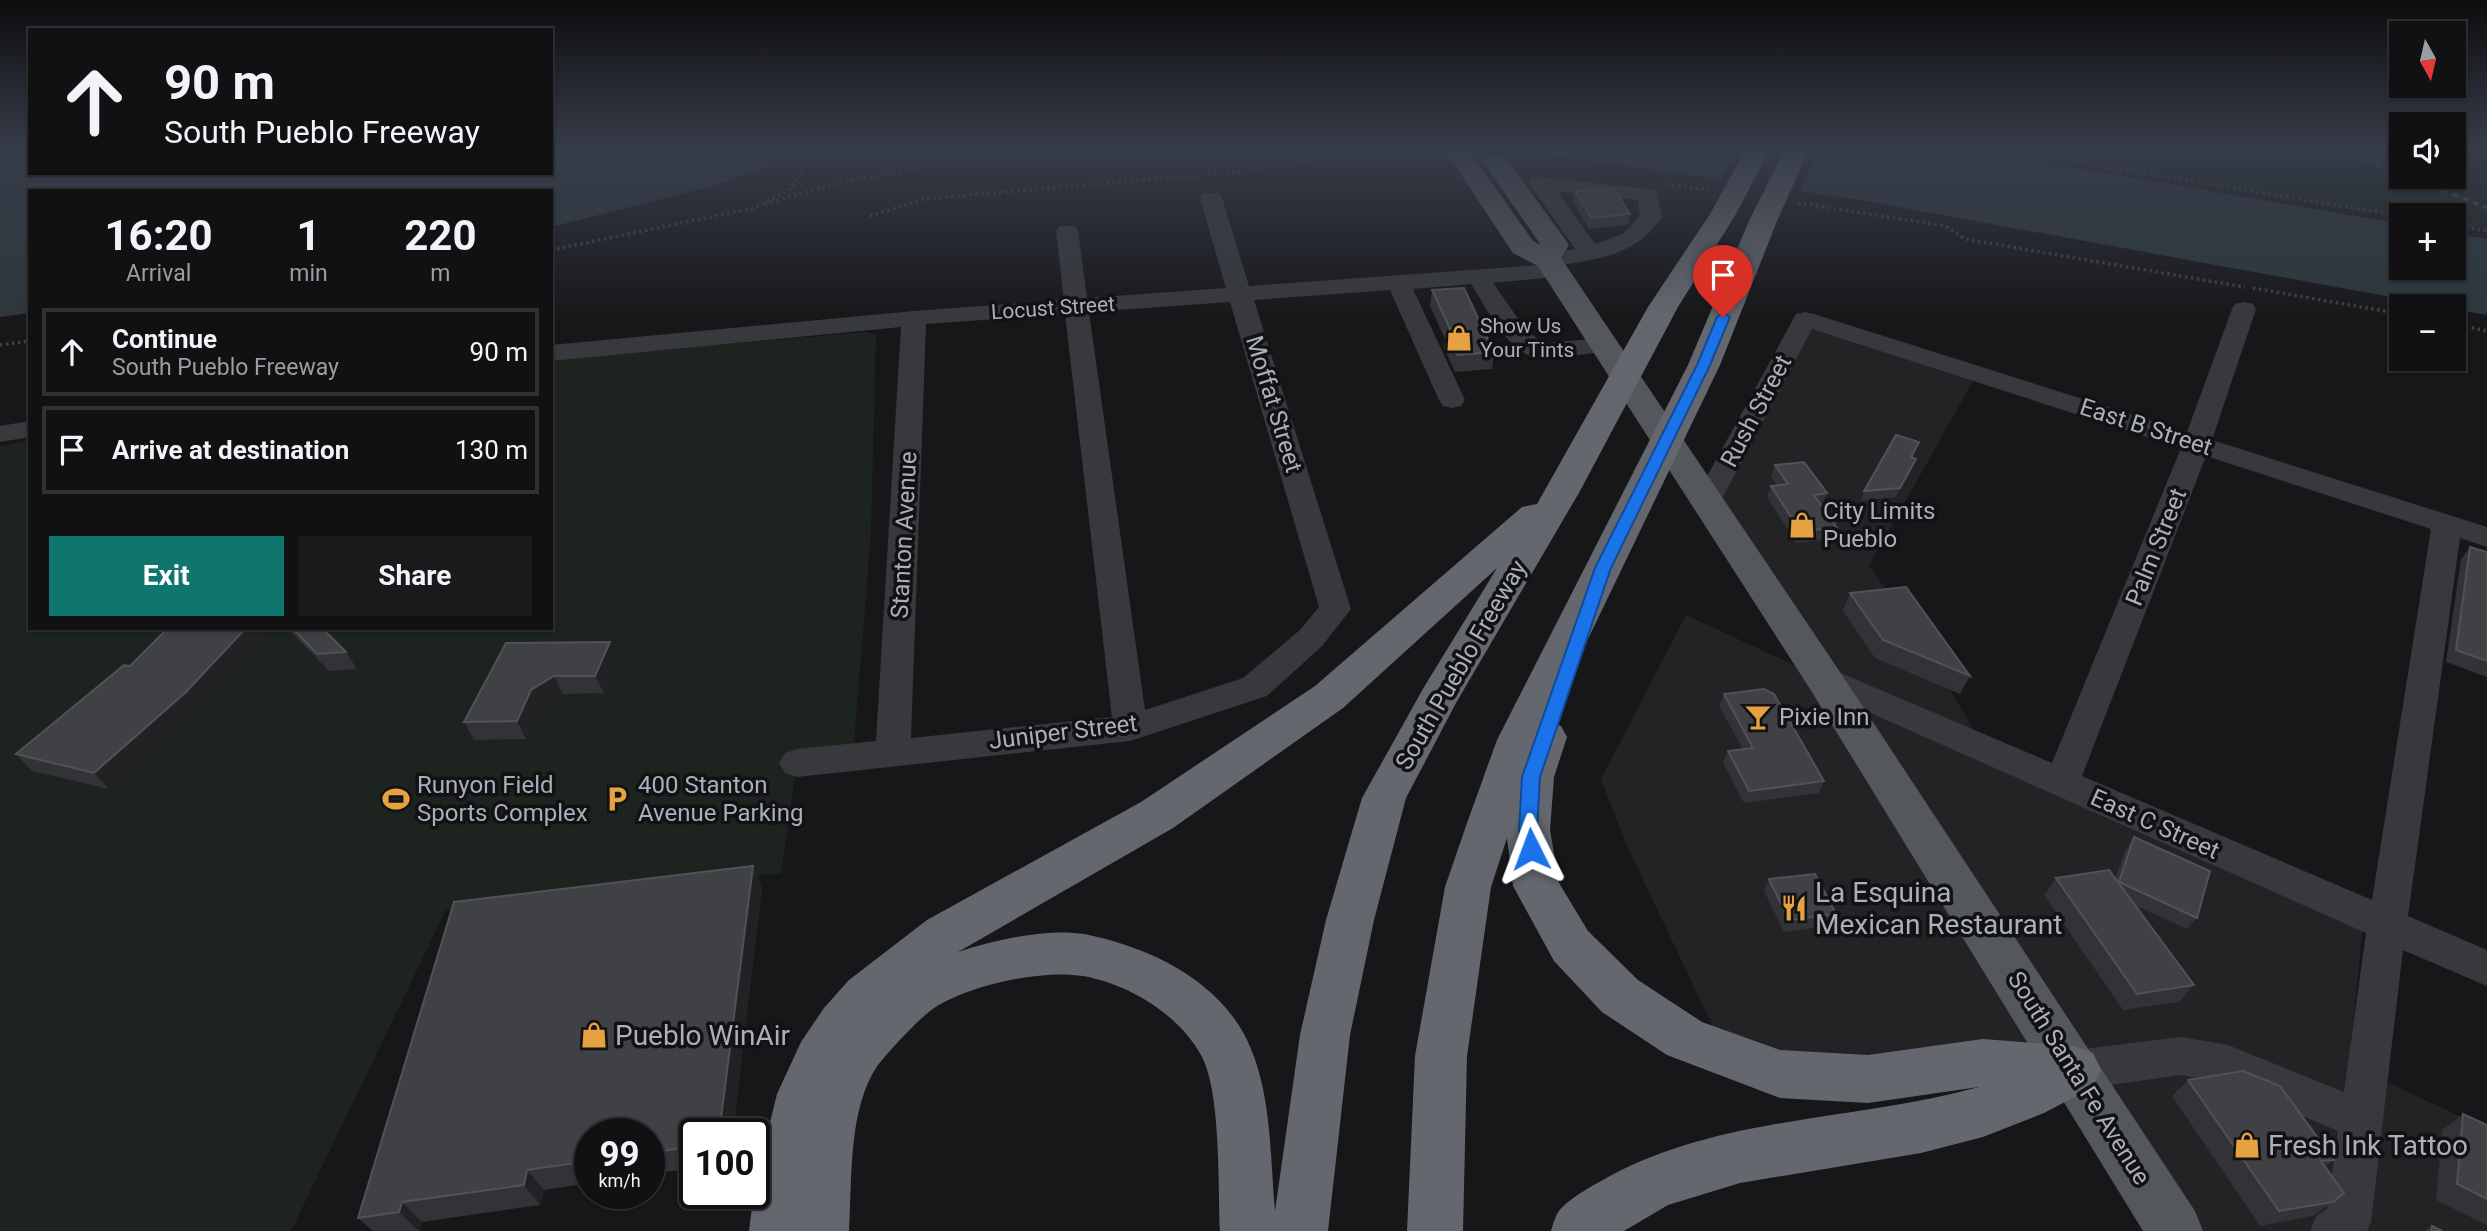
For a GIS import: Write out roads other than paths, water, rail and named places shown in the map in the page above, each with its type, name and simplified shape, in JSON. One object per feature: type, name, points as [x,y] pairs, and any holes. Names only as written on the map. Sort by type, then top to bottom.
[{"type":"highway","name":"South Pueblo Freeway","points":[[1300,1231],[1325,1035],[1350,920],[1384,798],[1438,698],[1572,473],[1715,206]]},
{"type":"highway","points":[[1435,1231],[1441,1056],[1468,887],[1518,740],[1704,365],[1769,206]]},
{"type":"highway","points":[[777,1231],[782,1183],[803,1094],[835,1036],[867,996],[944,935],[1157,815],[1329,697],[1572,473]]},
{"type":"highway","points":[[1603,568],[1531,777],[1528,830],[1536,886],[1571,946],[1620,996],[1685,1039],[1780,1074],[1868,1079],[1983,1063],[2075,1070]]},
{"type":"highway","points":[[821,1231],[827,1140],[841,1085],[860,1049],[912,996],[950,976],[992,962],[1036,956],[1082,955],[1126,969],[1173,990],[1205,1018],[1226,1050],[1239,1091],[1248,1231]]},
{"type":"highway","points":[[1579,1231],[1609,1205],[1645,1185],[1680,1172],[1733,1159],[1923,1126],[2016,1101],[2075,1070]]},
{"type":"main road","name":"South Santa Fe Avenue","points":[[1495,206],[1523,247],[1560,261]]},
{"type":"main road","name":"South Santa Fe Avenue","points":[[1528,206],[1555,245],[1560,261],[1605,346],[1824,679],[2175,1231]]},
{"type":"street","name":"Moffat Street","points":[[1214,206],[1335,609]]},
{"type":"street","name":"Locust Street","points":[[1546,206],[1560,261]]},
{"type":"street","name":"Locust Street","points":[[553,353],[914,318],[1477,276],[1560,261],[1630,239],[1651,217],[1650,206]]},
{"type":"street","points":[[1068,231],[1130,728]]},
{"type":"street","points":[[1477,276],[1517,335],[1538,352],[1605,346]]},
{"type":"street","points":[[1398,282],[1452,400]]},
{"type":"street","name":"Palm Street","points":[[2062,783],[2197,443],[2244,309]]},
{"type":"street","name":"Stanton Avenue","points":[[893,752],[914,318]]},
{"type":"street","name":"East B Street","points":[[1805,319],[2487,537]]},
{"type":"street","name":"Rush Street","points":[[1707,502],[1805,319]]},
{"type":"street","points":[[0,434],[28,429]]},
{"type":"street","points":[[2333,1231],[2348,1222],[2387,925],[2447,524]]},
{"type":"street","name":"Juniper Street","points":[[797,762],[1130,728],[1255,687],[1311,638],[1335,609]]},
{"type":"street","name":"East C Street","points":[[1824,679],[2487,968]]},
{"type":"street","points":[[2075,1070],[2181,1056],[2228,1065],[2362,1120]]},
{"type":"railway","points":[[2483,206],[2487,208]]},
{"type":"place","name":"Show Us Your Tints","points":[[1459,338]]},
{"type":"place","name":"City Limits Pueblo","points":[[1802,525]]},
{"type":"place","name":"Pixie Inn","points":[[1758,717]]},
{"type":"place","name":"Runyon Field Sports Complex","points":[[396,799]]},
{"type":"place","name":"400 Stanton Avenue Parking","points":[[617,799]]},
{"type":"place","name":"La Esquina Mexican Restaurant","points":[[1794,908]]},
{"type":"place","name":"Pueblo WinAir","points":[[594,1035]]},
{"type":"place","name":"Fresh Ink Tattoo","points":[[2247,1145]]}]
